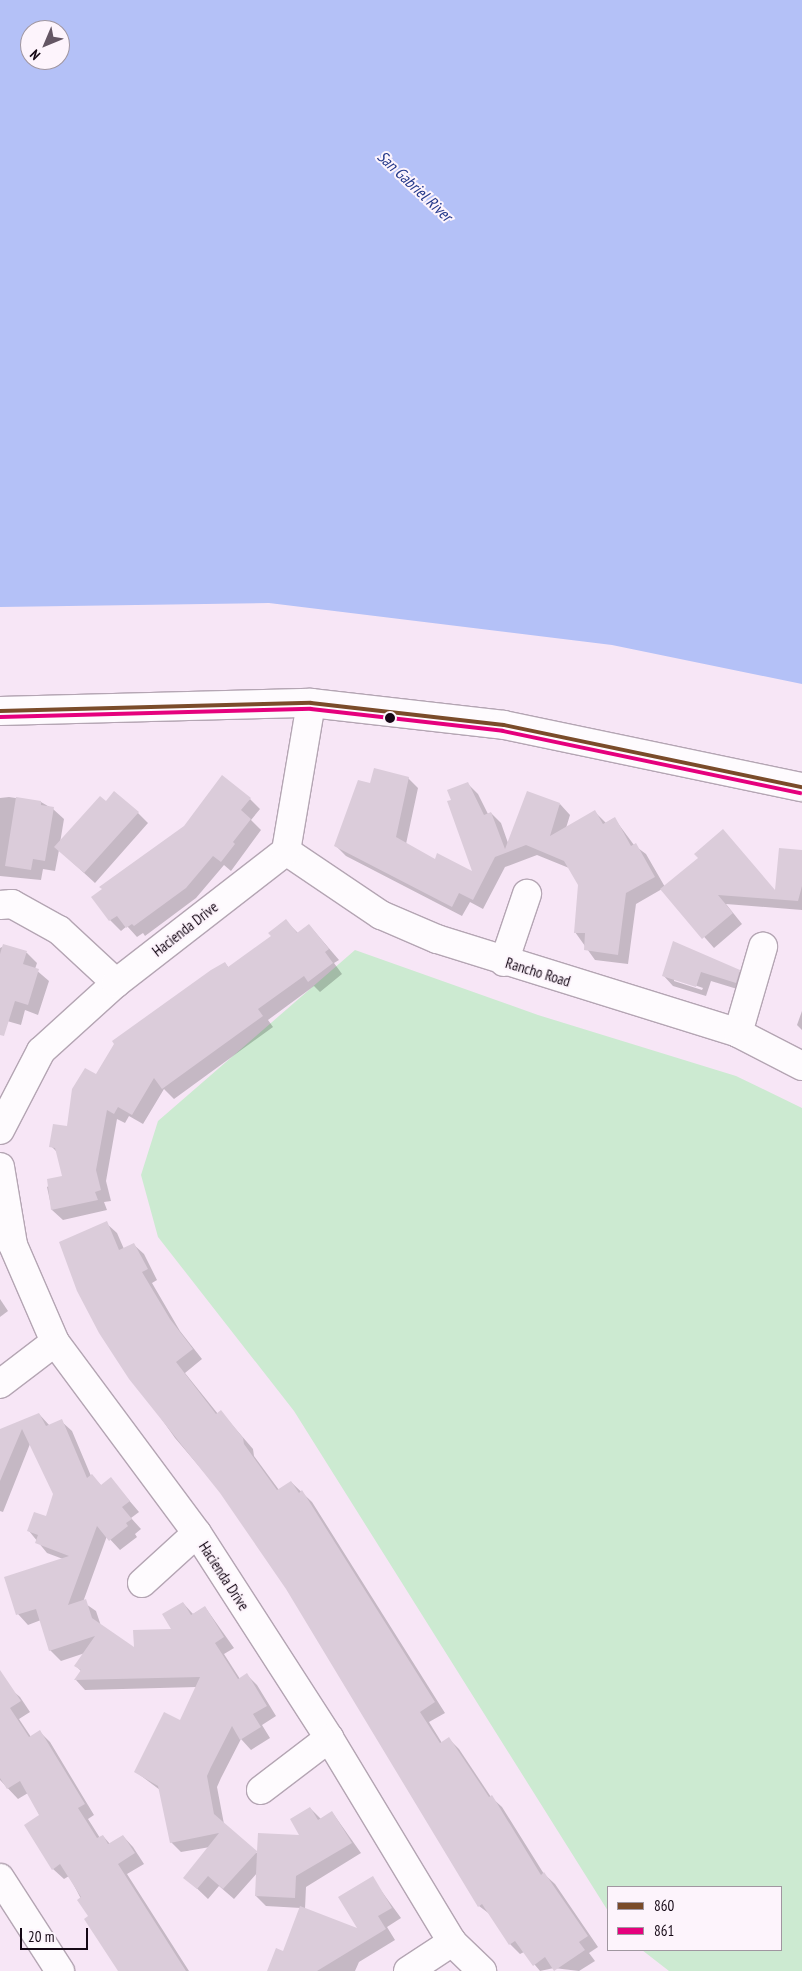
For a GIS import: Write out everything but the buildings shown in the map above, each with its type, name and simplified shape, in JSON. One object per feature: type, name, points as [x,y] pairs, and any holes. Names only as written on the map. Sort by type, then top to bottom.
[{"type":"street","points":[[286,851],[311,703]]},
{"type":"street","points":[[0,711],[311,703],[504,725],[802,787]]},
{"type":"street","name":"Rancho Road","points":[[286,851],[381,915],[504,962],[738,1032],[802,1066]]},
{"type":"street","name":"Hacienda Drive","points":[[0,1130],[41,1051],[116,983],[286,851]]},
{"type":"street","points":[[504,962],[527,894]]},
{"type":"street","points":[[0,905],[12,904],[59,930],[116,983]]},
{"type":"street","points":[[738,1032],[763,947]]},
{"type":"street","name":"Hacienda Drive","points":[[0,1167],[13,1245],[55,1342],[197,1534],[329,1738],[452,1942],[482,1971]]},
{"type":"street","points":[[0,1384],[55,1342]]},
{"type":"street","points":[[142,1583],[197,1534]]},
{"type":"street","points":[[261,1790],[329,1738]]},
{"type":"street","points":[[0,1878],[9,1912],[60,1971]]},
{"type":"street","points":[[408,1971],[452,1942]]},
{"type":"green space","points":[[355,950],[538,1015],[736,1076],[802,1108],[802,1971],[669,1971],[643,1951],[782,1951],[782,1886],[607,1886],[607,1909],[294,1411],[158,1237],[141,1175],[158,1121]]},
{"type":"water","name":"San Gabriel River","points":[[0,0],[802,0],[802,684],[612,645],[269,603],[0,607]]},
{"type":"transit line","name":"860","points":[[0,711],[311,703],[504,725],[802,787]]},
{"type":"transit line","name":"861","points":[[0,717],[311,709],[503,731],[801,793]]}]
